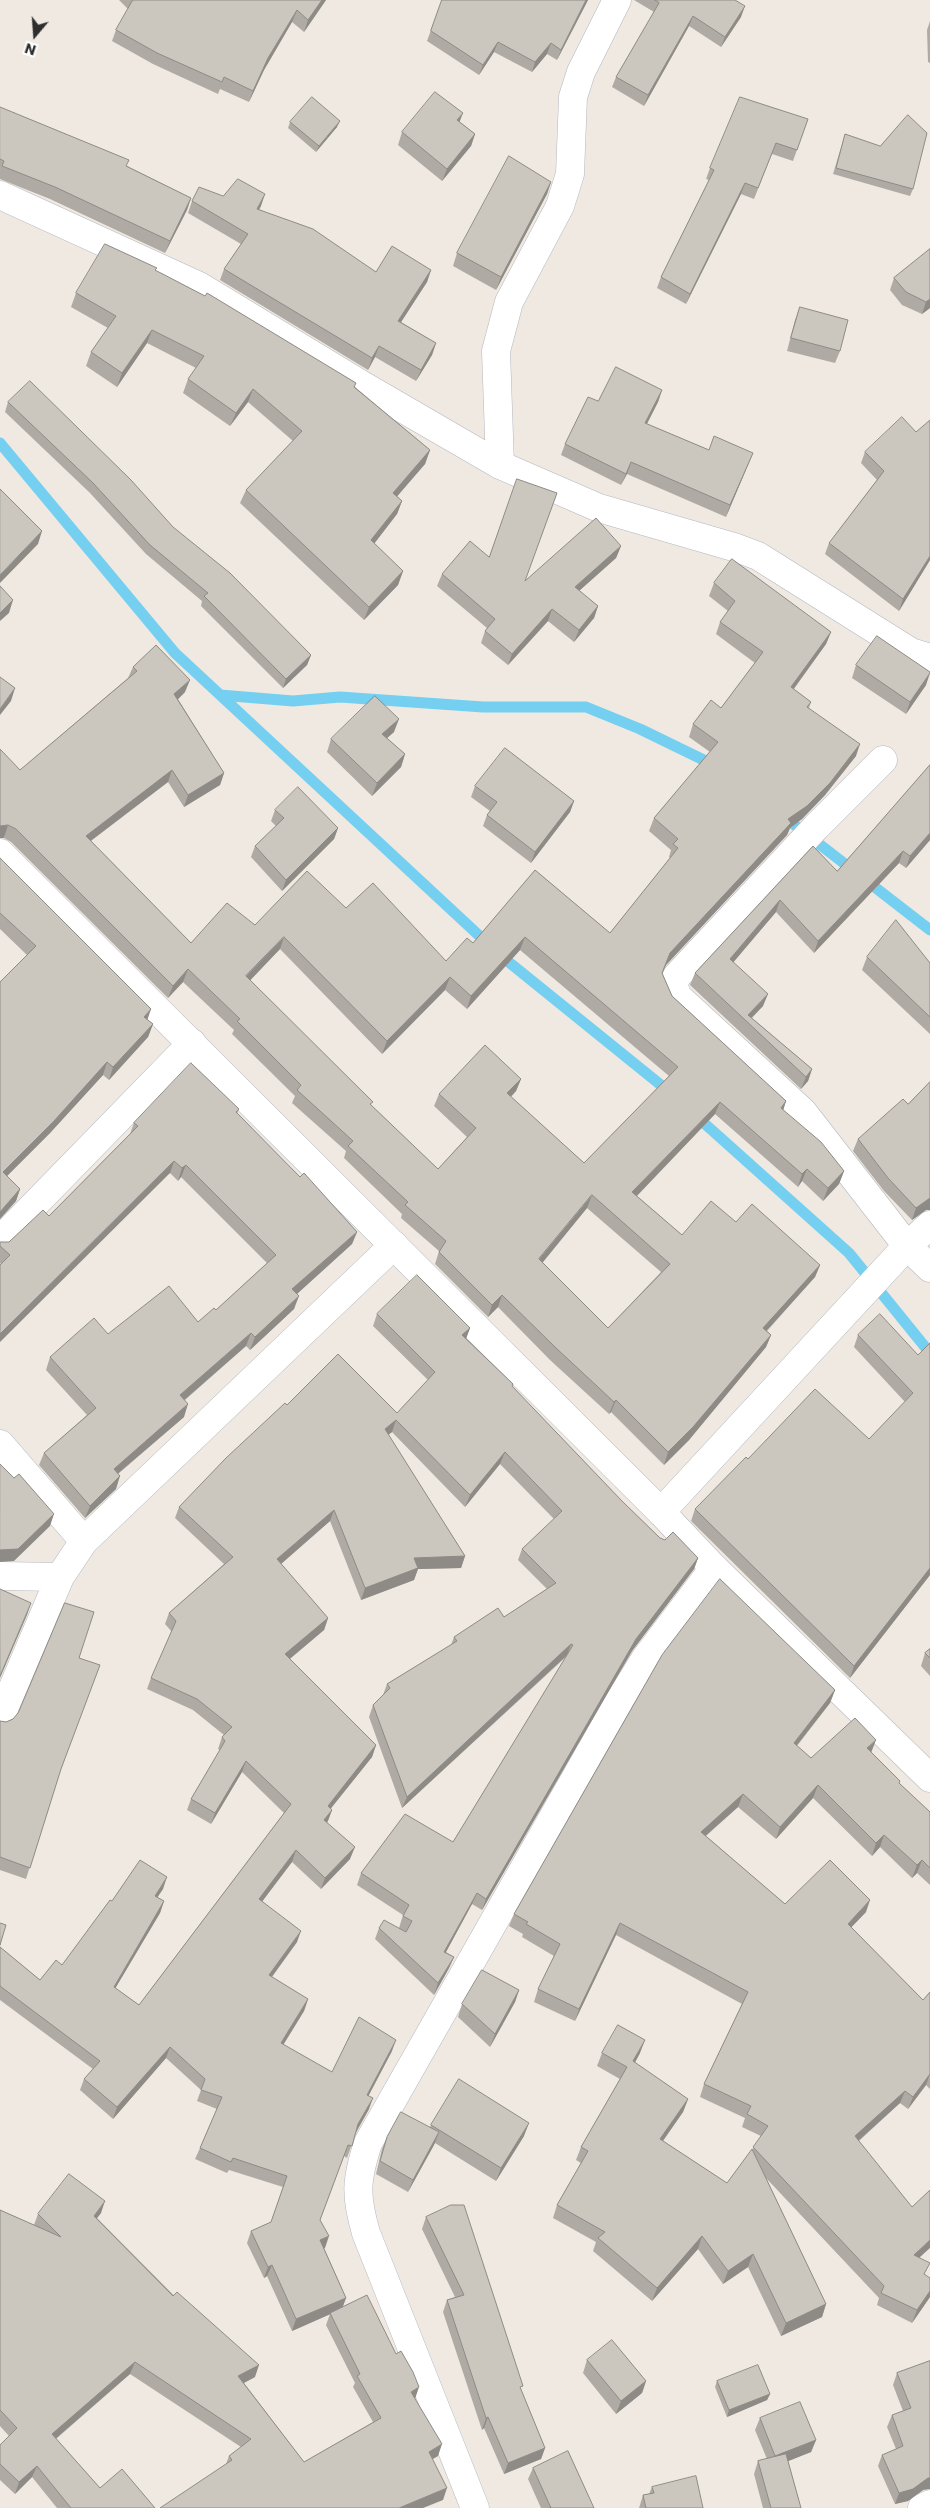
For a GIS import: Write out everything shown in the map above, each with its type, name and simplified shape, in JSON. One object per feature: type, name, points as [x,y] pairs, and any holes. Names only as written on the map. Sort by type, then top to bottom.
[{"type":"street","points":[[500,464],[496,350],[509,302],[560,206],[570,174],[573,97],[581,72],[617,0]]},
{"type":"street","points":[[0,195],[199,286],[362,385],[500,464],[599,508],[737,548],[758,556],[911,652],[930,658]]},
{"type":"street","points":[[883,760],[677,976],[673,985],[678,996],[803,1112],[899,1255],[930,1268]]},
{"type":"street","points":[[0,853],[661,1512],[714,1568],[930,1778]]},
{"type":"street","points":[[0,1240],[192,1043]]},
{"type":"street","points":[[661,1512],[899,1255],[930,1225]]},
{"type":"street","points":[[0,1718],[60,1577],[84,1541],[394,1245]]},
{"type":"street","points":[[0,1444],[84,1541]]},
{"type":"street","points":[[475,2508],[366,2232],[358,2204],[358,2175],[368,2143],[621,1698],[645,1659],[714,1568]]},
{"type":"street","points":[[0,1576],[60,1577]]},
{"type":"street","points":[[922,2508],[930,2504]]},
{"type":"building","points":[[133,0],[322,0],[308,20],[297,10],[268,58],[253,91],[224,77],[222,82],[157,53],[116,30]]},
{"type":"building","points":[[442,0],[586,0],[561,50],[551,43],[535,62],[498,42],[483,65],[431,31]]},
{"type":"building","points":[[655,0],[735,0],[745,6],[725,37],[693,16],[648,95],[616,77],[659,3]]},
{"type":"building","points":[[435,92],[463,113],[457,120],[475,134],[447,169],[402,132]]},
{"type":"building","points":[[312,97],[340,121],[319,146],[290,122]]},
{"type":"building","points":[[740,97],[808,119],[797,150],[776,143],[758,188],[745,183],[690,294],[661,277],[714,170],[710,168]]},
{"type":"building","points":[[0,107],[129,160],[126,166],[191,198],[170,241],[55,187],[2,166],[4,161],[0,159]]},
{"type":"building","points":[[908,115],[927,133],[913,189],[836,168],[845,134],[880,146]]},
{"type":"building","points":[[509,156],[551,182],[501,277],[457,253]]},
{"type":"building","points":[[238,179],[265,194],[257,209],[313,229],[376,272],[392,246],[431,270],[398,321],[436,343],[421,370],[379,346],[372,358],[224,269],[248,234],[192,201],[199,187],[223,196]]},
{"type":"building","points":[[105,244],[157,268],[155,270],[205,296],[207,293],[356,383],[354,387],[430,450],[393,493],[402,501],[371,540],[403,571],[369,607],[246,490],[302,431],[253,389],[236,413],[188,379],[204,356],[152,330],[122,373],[91,352],[116,316],[76,293]]},
{"type":"building","points":[[930,249],[930,299],[926,302],[906,292],[894,278]]},
{"type":"building","points":[[800,307],[848,320],[840,351],[791,338]]},
{"type":"building","points":[[616,367],[662,390],[645,423],[709,450],[714,436],[753,453],[730,505],[631,462],[626,474],[565,444],[588,397],[598,401]]},
{"type":"building","points":[[30,381],[131,480],[173,527],[230,573],[311,655],[286,679],[204,596],[208,593],[150,545],[93,483],[8,402]]},
{"type":"building","points":[[902,417],[916,432],[930,420],[930,556],[903,599],[829,543],[884,471],[865,452]]},
{"type":"building","points":[[517,479],[557,493],[525,581],[596,518],[621,546],[575,587],[598,606],[579,630],[552,609],[512,654],[485,631],[495,619],[442,574],[470,541],[489,557]]},
{"type":"building","points":[[0,489],[42,531],[0,575]]},
{"type":"building","points":[[732,559],[831,632],[791,687],[811,702],[807,707],[860,744],[830,783],[807,806],[788,819],[791,823],[670,953],[662,973],[672,996],[786,1101],[781,1108],[821,1142],[844,1171],[828,1188],[807,1169],[802,1174],[720,1102],[632,1192],[682,1235],[711,1201],[736,1222],[752,1204],[820,1265],[763,1328],[771,1335],[693,1427],[668,1452],[616,1400],[614,1402],[502,1295],[492,1305],[439,1252],[446,1241],[405,1205],[408,1202],[348,1146],[353,1141],[297,1090],[301,1085],[237,1021],[240,1019],[188,969],[173,986],[16,829],[8,825],[0,826],[0,749],[20,770],[137,671],[133,667],[156,645],[190,680],[174,694],[224,773],[188,795],[172,770],[86,836],[191,943],[227,903],[255,925],[307,871],[346,908],[373,883],[446,961],[467,938],[473,943],[535,870],[610,933],[678,848],[673,844],[678,839],[654,818],[718,742],[693,724],[711,700],[721,708],[763,652],[720,622],[735,601],[714,583]],"holes":[[[284,937],[387,1041],[450,977],[471,996],[525,937],[678,1067],[584,1163],[507,1093],[521,1079],[485,1045],[439,1094],[476,1128],[438,1169],[370,1104],[373,1102],[246,976]],[[592,1195],[670,1264],[608,1328],[539,1259]]]},
{"type":"building","points":[[0,586],[13,600],[0,613]]},
{"type":"building","points":[[877,636],[930,672],[910,702],[856,665]]},
{"type":"building","points":[[0,677],[15,688],[0,709]]},
{"type":"building","points":[[375,696],[399,719],[382,734],[405,754],[377,783],[331,739]]},
{"type":"building","points":[[505,748],[574,801],[535,852],[487,815],[497,802],[475,786]]},
{"type":"building","points":[[930,765],[930,833],[910,856],[903,851],[818,941],[780,900],[730,959],[768,994],[748,1015],[812,1069],[806,1077],[695,973],[813,846],[837,871]]},
{"type":"building","points":[[298,787],[338,828],[286,880],[255,846],[284,818],[275,810]]},
{"type":"building","points":[[0,858],[151,1009],[144,1017],[153,1024],[113,1067],[107,1062],[54,1121],[3,1172],[20,1189],[0,1212],[0,982],[36,946],[0,913]]},
{"type":"building","points":[[896,920],[930,963],[930,1017],[867,957]]},
{"type":"building","points":[[191,1063],[239,1109],[236,1112],[300,1177],[304,1173],[357,1232],[292,1289],[299,1296],[255,1337],[251,1333],[180,1395],[188,1404],[114,1469],[120,1476],[90,1506],[44,1453],[96,1408],[50,1357],[94,1318],[108,1334],[169,1286],[198,1322],[214,1308],[216,1310],[276,1255],[186,1165],[182,1168],[174,1161],[0,1334],[0,1265],[10,1255],[0,1246],[0,1242],[9,1242],[43,1210],[49,1216],[138,1126],[134,1123]]},
{"type":"building","points":[[930,1082],[930,1198],[916,1208],[888,1178],[858,1139],[903,1099],[908,1104]]},
{"type":"building","points":[[417,1275],[470,1328],[462,1335],[513,1384],[512,1386],[622,1501],[660,1538],[665,1540],[673,1532],[698,1558],[636,1639],[486,1899],[477,1893],[444,1952],[454,1957],[438,1983],[379,1928],[384,1920],[406,1932],[412,1921],[403,1916],[409,1905],[361,1873],[405,1814],[453,1842],[573,1645],[571,1644],[407,1797],[373,1705],[390,1688],[387,1684],[457,1641],[454,1637],[498,1608],[504,1617],[556,1583],[522,1549],[562,1511],[505,1452],[470,1495],[396,1420],[385,1429],[465,1556],[414,1558],[418,1568],[365,1588],[334,1510],[277,1559],[328,1618],[285,1654],[376,1745],[328,1806],[332,1810],[324,1820],[355,1847],[325,1878],[296,1850],[259,1899],[301,1931],[269,1975],[308,1999],[281,2043],[332,2072],[359,2017],[396,2040],[367,2095],[373,2098],[358,2124],[352,2146],[348,2145],[320,2220],[329,2236],[320,2240],[346,2298],[296,2319],[272,2265],[268,2267],[251,2231],[271,2222],[287,2176],[233,2158],[231,2162],[200,2148],[222,2097],[201,2090],[205,2079],[170,2047],[117,2107],[84,2079],[100,2061],[0,1986],[0,1947],[40,1980],[56,1960],[62,1965],[110,1900],[112,1901],[140,1860],[167,1877],[155,1896],[164,1901],[114,1987],[139,2005],[291,1804],[246,1761],[215,1813],[191,1799],[225,1741],[222,1737],[232,1727],[197,1699],[151,1678],[176,1621],[169,1613],[233,1557],[179,1507],[226,1458],[285,1403],[287,1405],[338,1354],[397,1413],[435,1372],[377,1314]]},
{"type":"building","points":[[880,1314],[918,1355],[930,1343],[930,1568],[854,1666],[695,1509],[746,1457],[748,1459],[815,1389],[869,1439],[913,1393],[858,1335]]},
{"type":"building","points":[[0,1464],[14,1478],[19,1474],[54,1514],[18,1549],[0,1550]]},
{"type":"building","points":[[720,1579],[835,1690],[794,1743],[811,1758],[855,1718],[876,1740],[867,1748],[900,1781],[899,1783],[930,1812],[930,1868],[922,1860],[917,1865],[884,1835],[876,1843],[818,1785],[780,1827],[743,1794],[701,1832],[785,1904],[830,1860],[870,1900],[848,1924],[923,2000],[930,1992],[930,2074],[913,2097],[905,2091],[855,2136],[912,2207],[930,2190],[930,2240],[914,2255],[930,2263],[924,2274],[930,2278],[930,2291],[917,2310],[881,2293],[884,2286],[753,2147],[768,2126],[747,2114],[751,2106],[704,2084],[748,1992],[620,1923],[579,2009],[538,1989],[560,1944],[526,1924],[528,1922],[514,1914],[662,1655]]},
{"type":"building","points":[[0,1589],[31,1603],[0,1676]]},
{"type":"building","points":[[65,1603],[94,1612],[79,1658],[100,1665],[61,1769],[30,1868],[0,1857],[0,1721],[6,1722],[13,1719],[18,1713]]},
{"type":"building","points":[[930,1649],[930,1658],[925,1653]]},
{"type":"building","points":[[0,1923],[6,1925],[0,1945]]},
{"type":"building","points":[[482,1970],[519,1990],[495,2034],[462,2004]]},
{"type":"building","points":[[618,2025],[645,2040],[633,2061],[688,2099],[660,2139],[727,2183],[752,2149],[826,2304],[786,2323],[753,2254],[728,2271],[702,2236],[657,2288],[598,2238],[605,2232],[557,2205],[588,2151],[581,2147],[627,2067],[602,2053]]},
{"type":"building","points":[[459,2079],[529,2123],[501,2168],[431,2125]]},
{"type":"building","points":[[401,2112],[439,2132],[413,2180],[380,2161],[387,2137]]},
{"type":"building","points":[[69,2174],[105,2201],[94,2216],[173,2296],[177,2292],[259,2365],[238,2376],[304,2462],[381,2418],[357,2376],[360,2374],[330,2313],[367,2295],[396,2354],[401,2351],[413,2372],[419,2387],[411,2392],[442,2444],[429,2452],[447,2488],[399,2508],[160,2508],[232,2460],[229,2456],[251,2439],[135,2362],[52,2434],[100,2488],[122,2469],[155,2508],[71,2508],[37,2466],[19,2482],[0,2464],[0,2445],[17,2428],[0,2410],[0,2210],[61,2237],[38,2214]]},
{"type":"building","points":[[451,2205],[464,2205],[523,2386],[520,2387],[545,2448],[508,2463],[488,2417],[486,2418],[447,2300],[464,2295],[426,2217]]},
{"type":"building","points":[[612,2340],[646,2381],[621,2401],[587,2360]]},
{"type":"building","points":[[930,2361],[930,2478],[913,2489],[899,2493],[882,2455],[903,2446],[892,2415],[911,2408],[897,2373]]},
{"type":"building","points":[[758,2365],[770,2394],[729,2410],[717,2381]]},
{"type":"building","points":[[800,2402],[816,2440],[775,2456],[760,2418]]},
{"type":"building","points":[[568,2451],[594,2508],[551,2508],[533,2468]]},
{"type":"building","points":[[786,2454],[801,2508],[771,2508],[758,2461]]},
{"type":"building","points":[[696,2476],[703,2508],[646,2508],[643,2495],[654,2493],[652,2487]]},
{"type":"waterway","points":[[0,443],[175,653],[500,955],[672,1094]]},
{"type":"waterway","points":[[220,695],[293,701],[340,697],[483,707],[586,707],[640,729],[716,766]]},
{"type":"waterway","points":[[783,816],[930,930]]},
{"type":"waterway","points":[[695,1115],[849,1253],[930,1353]]}]
